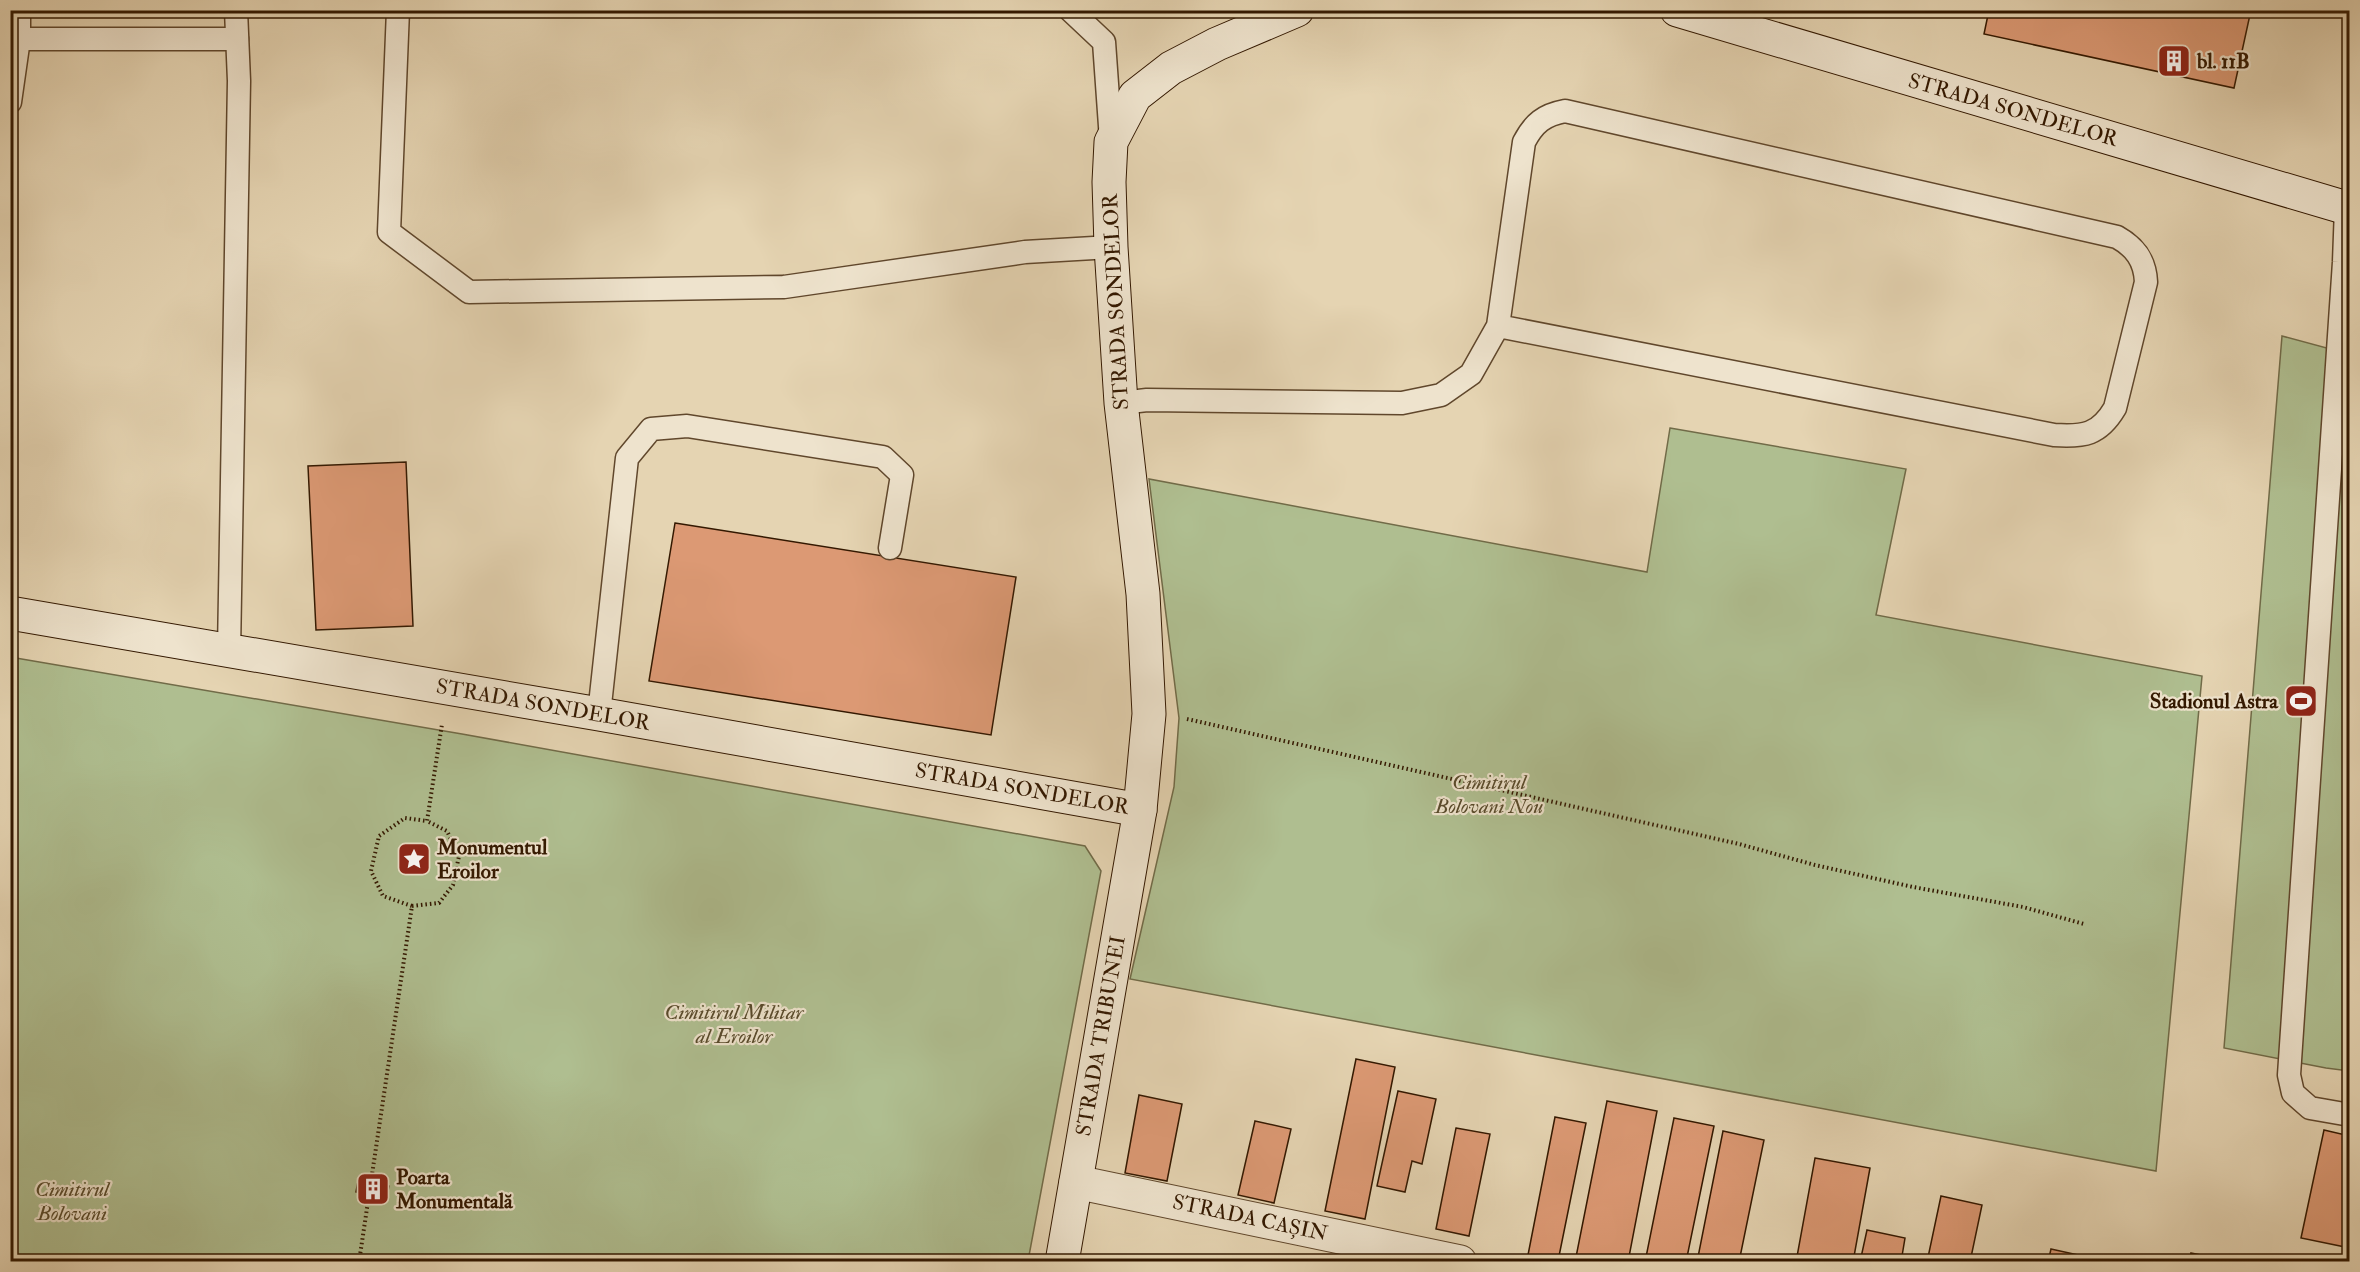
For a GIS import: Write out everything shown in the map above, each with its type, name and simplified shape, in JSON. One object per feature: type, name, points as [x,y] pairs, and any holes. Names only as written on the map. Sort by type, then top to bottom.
[{"type":"street","name":"STRADA SONDELOR","points":[[10,613],[1140,810],[1149,714],[1143,594],[1121,403],[1111,247],[1109,182],[1112,142],[1135,96],[1171,68],[1217,44],[1297,10]]},
{"type":"street","name":"STRADA SONDELOR","points":[[1677,10],[2348,209]]},
{"type":"street","name":"STRADA TRIBUNEI","points":[[1062,1262],[1140,810]]},
{"type":"street","name":"STRADA CAȘIN","points":[[1076,1182],[1460,1262]]},
{"type":"lane","points":[[10,102],[19,39],[19,10]]},
{"type":"lane","points":[[229,651],[239,93],[236,10]]},
{"type":"lane","points":[[398,10],[389,232],[469,292],[784,287],[1025,252],[1111,247]]},
{"type":"lane","points":[[1070,10],[1104,42],[1112,142]]},
{"type":"lane","points":[[19,39],[237,39]]},
{"type":"lane","points":[[1121,403],[1147,400],[1402,403],[1441,395],[1471,374],[1498,326],[1524,142],[1532,128],[1548,114],[1565,111],[2117,237],[2129,244],[2139,255],[2146,275],[2115,408],[2106,423],[2092,433],[2073,436],[2054,435],[1498,326]]},
{"type":"lane","points":[[2348,209],[2289,1075],[2293,1093],[2310,1108],[2349,1115]]},
{"type":"lane","points":[[599,714],[627,458],[651,429],[687,426],[883,456],[902,475],[890,548]]},
{"type":"path","points":[[427,821],[449,688]]},
{"type":"path","points":[[1149,714],[1179,717],[1739,844],[1815,865],[2023,907],[2084,924]]},
{"type":"path","points":[[405,818],[427,821],[447,831],[459,856],[453,885],[439,903],[412,906],[383,896],[371,871],[379,836],[405,818]]},
{"type":"path","points":[[359,1262],[412,906]]},
{"type":"green space","name":"Stadionul Astra","points":[[2282,336],[2349,354],[2349,1071],[2224,1048]]},
{"type":"green space","name":"Cimitirul Bolovani Nou","points":[[1670,428],[1906,469],[1876,615],[2202,676],[2156,1171],[1130,979],[1174,787],[1179,718],[1149,479],[1647,572]]},
{"type":"green space","name":"Cimitirul Militar al Eroilor","points":[[10,657],[462,734],[1085,846],[1101,871],[1028,1261],[11,1261]]},
{"type":"building","name":"bl. 11B","points":[[1989,10],[2251,10],[2234,88],[1984,34]]},
{"type":"building","points":[[406,462],[413,626],[316,630],[308,466]]},
{"type":"building","points":[[675,523],[1016,577],[991,735],[649,681]]},
{"type":"building","points":[[1356,1059],[1395,1067],[1365,1219],[1325,1211]]},
{"type":"building","points":[[1398,1091],[1436,1099],[1422,1164],[1412,1161],[1405,1192],[1377,1186]]},
{"type":"building","points":[[1139,1095],[1182,1104],[1167,1181],[1125,1173]]},
{"type":"building","points":[[1607,1101],[1657,1111],[1628,1262],[1575,1262]]},
{"type":"building","points":[[1555,1117],[1586,1123],[1558,1261],[1528,1255]]},
{"type":"building","points":[[1674,1118],[1714,1126],[1686,1262],[1645,1262]]},
{"type":"building","points":[[1255,1121],[1291,1129],[1274,1203],[1238,1195]]},
{"type":"building","points":[[1456,1128],[1490,1134],[1469,1236],[1436,1229]]},
{"type":"building","points":[[2324,1130],[2350,1136],[2350,1248],[2301,1238]]},
{"type":"building","points":[[1723,1131],[1764,1140],[1739,1262],[1697,1262]]},
{"type":"building","points":[[1815,1158],[1870,1168],[1853,1262],[1796,1262]]},
{"type":"building","name":"Poarta Monumentală","points":[[358,1181],[389,1186],[387,1197],[356,1192]]},
{"type":"building","points":[[1941,1196],[1982,1205],[1970,1262],[1927,1262]]},
{"type":"building","points":[[1867,1230],[1905,1238],[1901,1262],[1860,1262]]},
{"type":"building","points":[[2051,1249],[2092,1258],[2091,1262],[2048,1262]]},
{"type":"building","points":[[2191,1253],[2227,1260],[2227,1262],[2189,1262]]},
{"type":"place","name":"bl. 11B","points":[[2174,61]]},
{"type":"place","name":"Stadionul Astra","points":[[2301,701]]},
{"type":"place","name":"Monumentul Eroilor","points":[[414,859]]},
{"type":"place","name":"Poarta Monumentală","points":[[373,1189]]},
{"type":"park label","name":"Cimitirul Bolovani","points":[[72,1201]]}]
